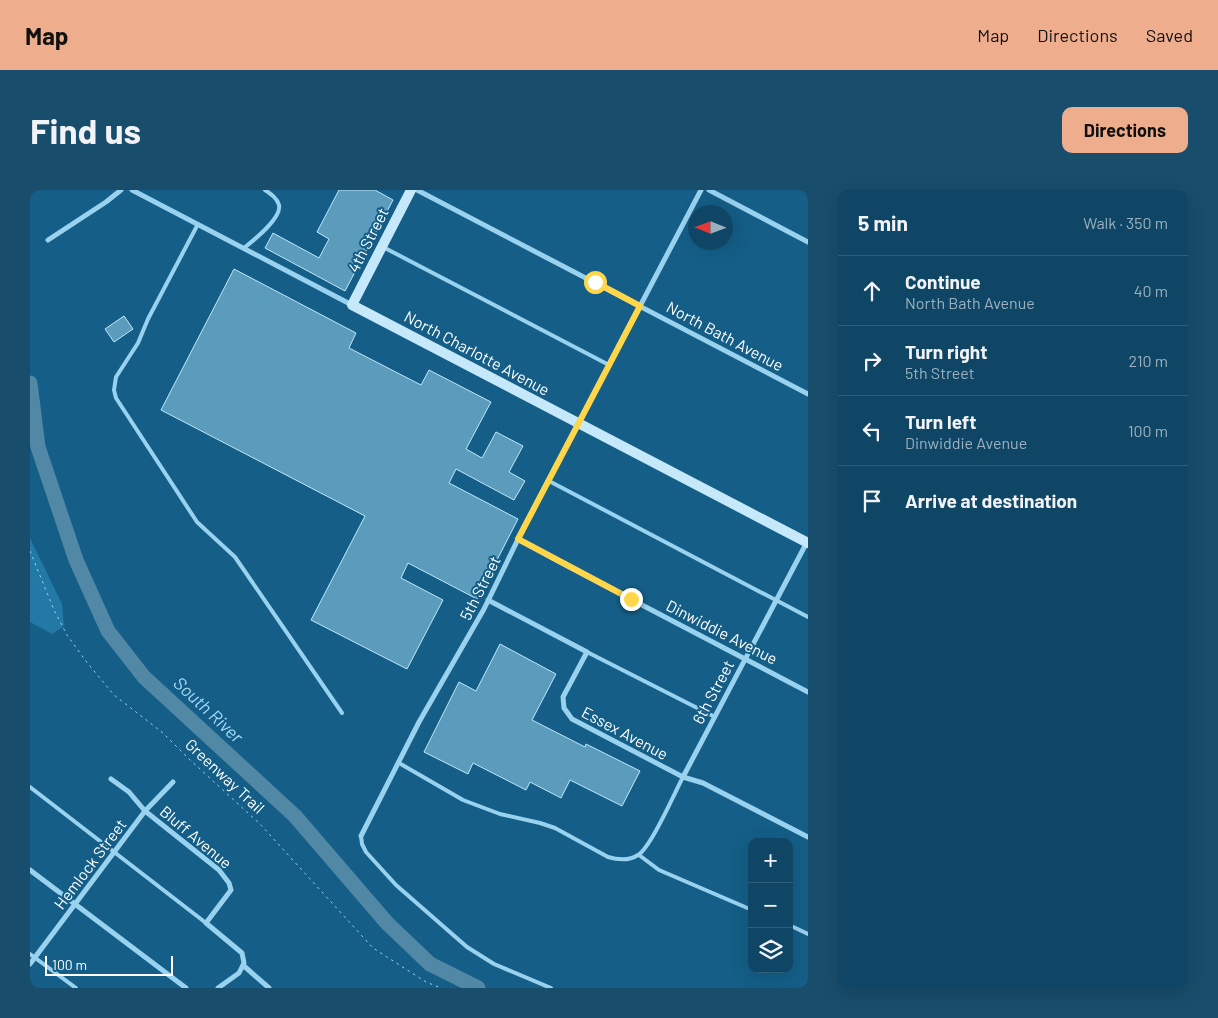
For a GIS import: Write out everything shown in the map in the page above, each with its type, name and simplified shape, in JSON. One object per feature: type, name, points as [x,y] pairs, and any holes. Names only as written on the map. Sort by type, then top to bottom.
[{"type":"street","points":[[48,240],[121,190]]},
{"type":"street","name":"North Charlotte Avenue","points":[[132,190],[807,541]]},
{"type":"street","name":"4th Street","points":[[352,304],[411,190]]},
{"type":"street","name":"North Bath Avenue","points":[[417,190],[808,394]]},
{"type":"street","name":"5th Street","points":[[361,836],[419,722],[488,600],[578,423],[701,190]]},
{"type":"street","points":[[709,190],[808,242]]},
{"type":"street","name":"Dinwiddie Avenue","points":[[518,539],[808,692]]},
{"type":"street","name":"6th Street","points":[[683,778],[807,541]]},
{"type":"street","points":[[488,600],[587,652]]},
{"type":"street","name":"Essex Avenue","points":[[587,652],[563,697],[562,704],[572,719],[683,778],[703,783],[808,837]]},
{"type":"street","name":"Bluff Avenue","points":[[111,779],[129,792],[145,811],[219,870],[229,883],[231,890],[206,923]]},
{"type":"street","name":"Hemlock Street","points":[[30,964],[32,955],[75,904],[145,811],[173,782]]},
{"type":"street","points":[[30,870],[186,988]]},
{"type":"street","points":[[206,923],[242,953],[244,958],[244,966],[239,973],[218,988]]},
{"type":"street","points":[[244,966],[269,988]]},
{"type":"lane","points":[[244,248],[278,215],[279,204],[276,198],[265,190]]},
{"type":"lane","points":[[198,224],[148,319],[138,343],[116,377],[114,390],[116,398],[197,522],[236,557],[342,712]]},
{"type":"lane","points":[[381,246],[609,365]]},
{"type":"lane","points":[[549,481],[808,617]]},
{"type":"lane","points":[[587,652],[715,717]]},
{"type":"lane","points":[[398,763],[463,800],[500,814],[554,828],[608,857],[628,859],[639,855],[648,846],[683,778]]},
{"type":"lane","points":[[30,787],[206,923]]},
{"type":"lane","points":[[361,836],[366,852],[396,885],[467,947],[494,964],[551,988]]},
{"type":"lane","points":[[639,855],[658,870],[748,908]]},
{"type":"lane","points":[[793,927],[808,934]]},
{"type":"lane","points":[[32,955],[76,988]]},
{"type":"path","name":"Greenway Trail","points":[[30,551],[54,610],[67,636],[114,695],[164,733],[189,759],[260,824],[373,948],[426,982],[441,988]]},
{"type":"shaded area","points":[[30,538],[62,604],[64,626],[52,634],[30,622]]},
{"type":"building","points":[[339,190],[375,190],[393,200],[345,291],[265,248],[273,233],[319,258],[329,239],[317,232]]},
{"type":"building","points":[[234,269],[356,333],[349,348],[421,385],[429,370],[491,402],[466,449],[482,458],[496,432],[523,446],[509,472],[525,481],[514,500],[456,469],[449,483],[518,519],[477,599],[408,563],[401,578],[443,600],[407,669],[311,620],[365,516],[161,410]]},
{"type":"building","points":[[124,316],[133,329],[114,342],[105,329]]},
{"type":"building","points":[[500,644],[556,674],[532,720],[585,747],[586,744],[640,771],[622,806],[570,780],[561,798],[530,782],[526,790],[473,763],[468,774],[424,752],[459,682],[476,691]]},
{"type":"waterway","name":"South River","points":[[30,383],[38,447],[76,560],[108,631],[144,677],[295,816],[387,923],[430,964],[478,988]]},
{"type":"route","points":[[595,282],[640,306],[518,539],[631,599]]}]
